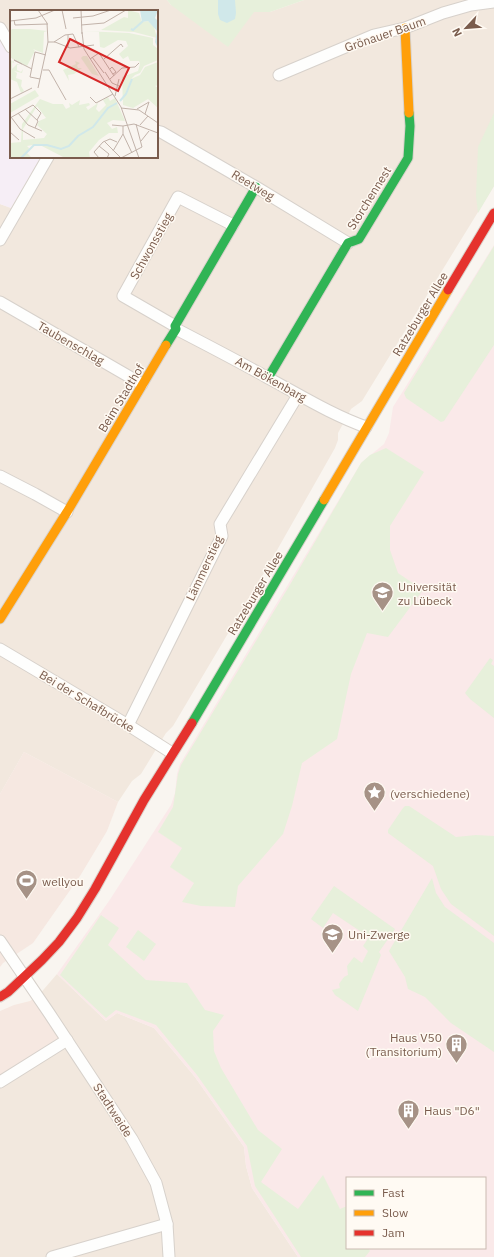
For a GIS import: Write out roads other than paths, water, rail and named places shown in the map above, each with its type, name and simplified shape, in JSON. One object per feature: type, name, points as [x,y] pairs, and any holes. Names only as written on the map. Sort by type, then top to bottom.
[{"type":"main road","name":"Storchennest","points":[[268,378],[348,243],[359,239],[408,158],[410,126],[404,28]]},
{"type":"main road","name":"Beim Stadthof","points":[[0,619],[67,512],[256,187]]},
{"type":"main road","name":"Ratzeburger Allee","points":[[0,997],[8,992],[59,942],[95,890],[144,800],[494,213]]},
{"type":"main road","name":"Ratzeburger Allee","points":[[0,987],[24,976]]},
{"type":"street","name":"Grönauer Baum","points":[[279,74],[374,35],[404,28],[443,13],[471,5],[494,2]]},
{"type":"street","points":[[0,28],[10,45]]},
{"type":"street","name":"Reetweg","points":[[158,131],[256,187],[348,243]]},
{"type":"street","points":[[0,240],[47,158]]},
{"type":"street","name":"Schwonsstieg","points":[[175,328],[123,296],[178,197],[233,225]]},
{"type":"street","name":"Taubenschlag","points":[[0,302],[142,384]]},
{"type":"street","name":"Am Bökenbarg","points":[[175,328],[298,395],[352,422],[366,427]]},
{"type":"street","name":"Lämmerstieg","points":[[128,725],[222,536],[220,524],[298,395]]},
{"type":"street","points":[[0,476],[67,512]]},
{"type":"street","name":"Bei der Schafbrücke","points":[[0,649],[128,725],[172,754]]},
{"type":"street","name":"Stadtweide","points":[[0,941],[132,1139],[156,1184],[167,1224],[169,1257]]},
{"type":"street","points":[[0,1082],[67,1040]]},
{"type":"street","points":[[52,1257],[167,1224]]},
{"type":"water","points":[[218,0],[235,0],[235,19],[227,23],[220,20],[218,14]]},
{"type":"place","name":"Universität zu Lübeck","points":[[382,612]]},
{"type":"place","name":"(verschiedene)","points":[[374,812]]},
{"type":"place","name":"wellyou","points":[[26,900]]},
{"type":"place","name":"Uni-Zwerge","points":[[333,954]]},
{"type":"place","name":"Haus V50 (Transitorium)","points":[[457,1064]]},
{"type":"place","name":"Haus \"D6\"","points":[[408,1130]]}]
